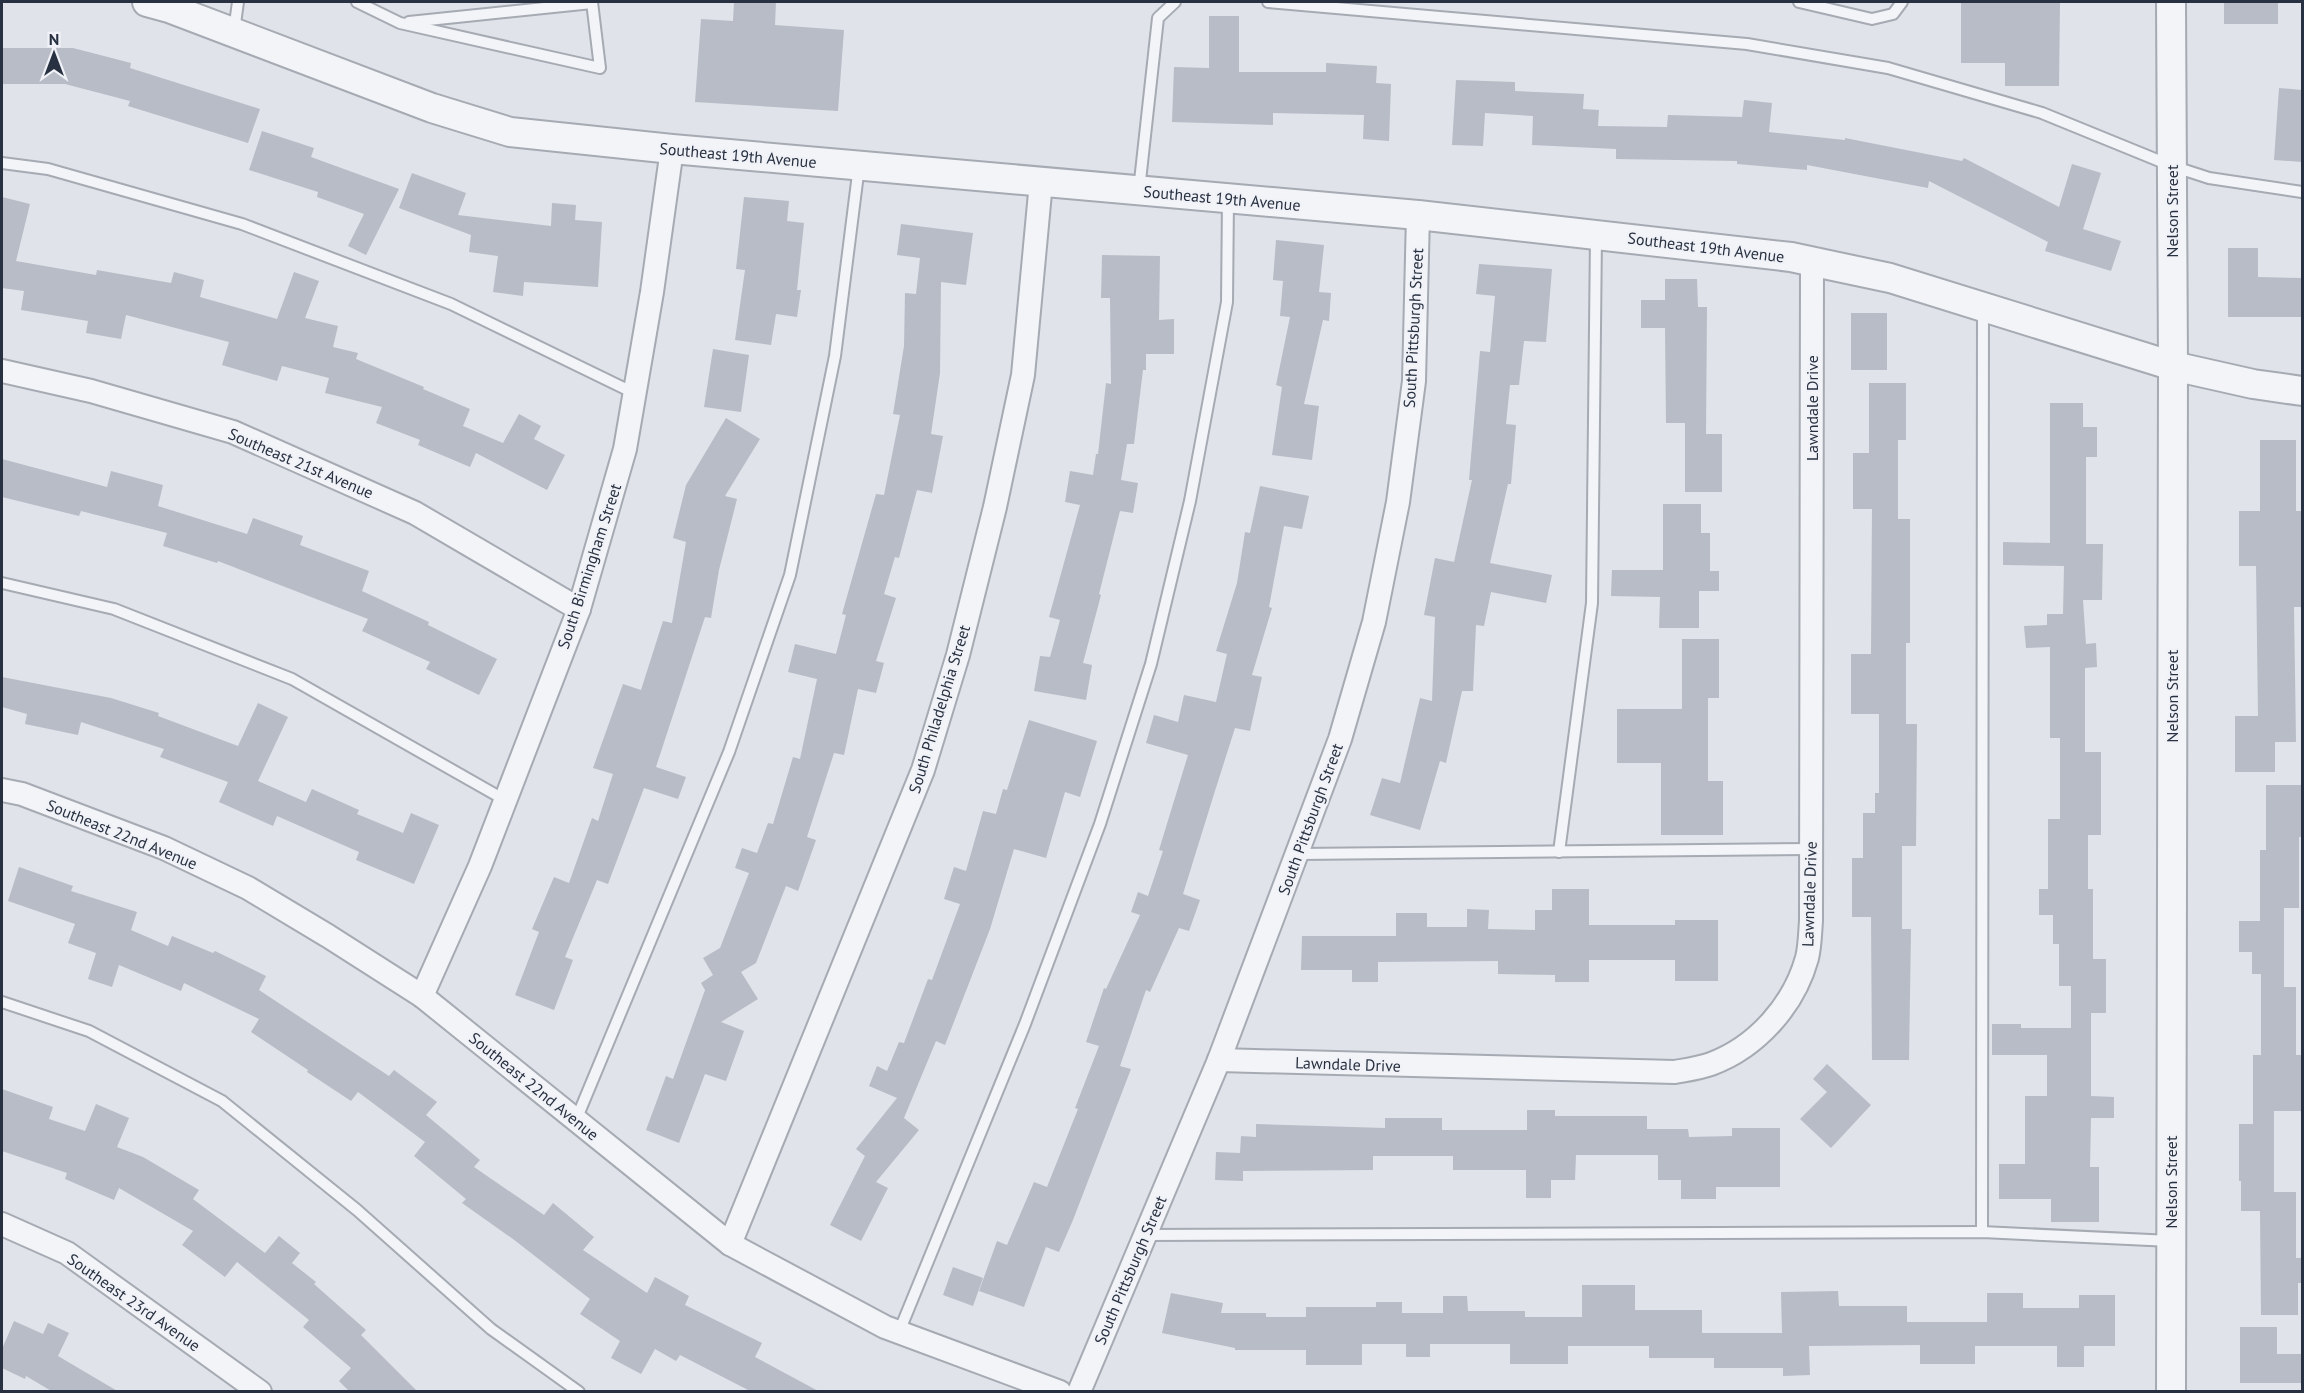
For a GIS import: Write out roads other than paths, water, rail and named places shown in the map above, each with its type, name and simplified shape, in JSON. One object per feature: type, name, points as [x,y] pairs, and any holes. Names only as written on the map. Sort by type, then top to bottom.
[{"type":"street","name":"Southeast 19th Avenue","points":[[147,2],[234,32],[432,108],[510,132],[672,149],[1418,215],[1690,244],[1812,261],[1890,278],[2173,366],[2253,384],[2302,391]]},
{"type":"street","name":"Nelson Street","points":[[2171,2],[2173,366],[2171,1392]]},
{"type":"street","name":"South Birmingham Street","points":[[422,996],[480,866],[579,609],[625,449],[652,292],[672,149]]},
{"type":"street","name":"South Philadelphia Street","points":[[730,1244],[923,770],[958,655],[995,507],[1023,375],[1041,182]]},
{"type":"street","name":"South Pittsburgh Street","points":[[1079,1392],[1219,1060],[1298,854],[1340,739],[1374,622],[1398,502],[1414,381],[1418,215]]},
{"type":"street","name":"Lawndale Drive","points":[[1219,1060],[1675,1072],[1711,1064],[1744,1047],[1772,1023],[1793,992],[1807,957],[1810,930],[1812,261]]},
{"type":"street","name":"Southeast 21st Avenue","points":[[2,372],[91,391],[232,432],[415,513],[579,609]]},
{"type":"street","name":"Southeast 22nd Avenue","points":[[2,790],[22,794],[164,848],[248,888],[422,996],[730,1244],[885,1327],[1060,1392]]},
{"type":"street","name":"Southeast 23rd Avenue","points":[[2,1224],[66,1253],[260,1392]]},
{"type":"lane","points":[[234,32],[238,2]]},
{"type":"lane","points":[[357,2],[400,23],[600,68],[592,2],[400,23]]},
{"type":"lane","points":[[1139,190],[1158,18],[1175,2]]},
{"type":"lane","points":[[1268,2],[1747,44],[1888,68],[2042,112],[2172,166],[2210,178],[2302,192]]},
{"type":"lane","points":[[1799,2],[1872,19],[1893,14],[1902,2]]},
{"type":"lane","points":[[2,163],[48,169],[242,224],[451,304],[634,393]]},
{"type":"lane","points":[[576,1120],[729,752],[790,575],[835,357],[859,166]]},
{"type":"lane","points":[[899,1332],[1026,1024],[1100,824],[1151,664],[1190,501],[1227,302],[1228,198]]},
{"type":"lane","points":[[1559,852],[1592,603],[1596,234]]},
{"type":"lane","points":[[1982,1232],[1983,307]]},
{"type":"lane","points":[[2,583],[114,609],[291,679],[505,800]]},
{"type":"lane","points":[[1298,854],[1811,849]]},
{"type":"lane","points":[[2,1002],[88,1031],[222,1101],[357,1210],[491,1329],[579,1392]]},
{"type":"lane","points":[[1145,1235],[1982,1232],[2171,1241]]}]
